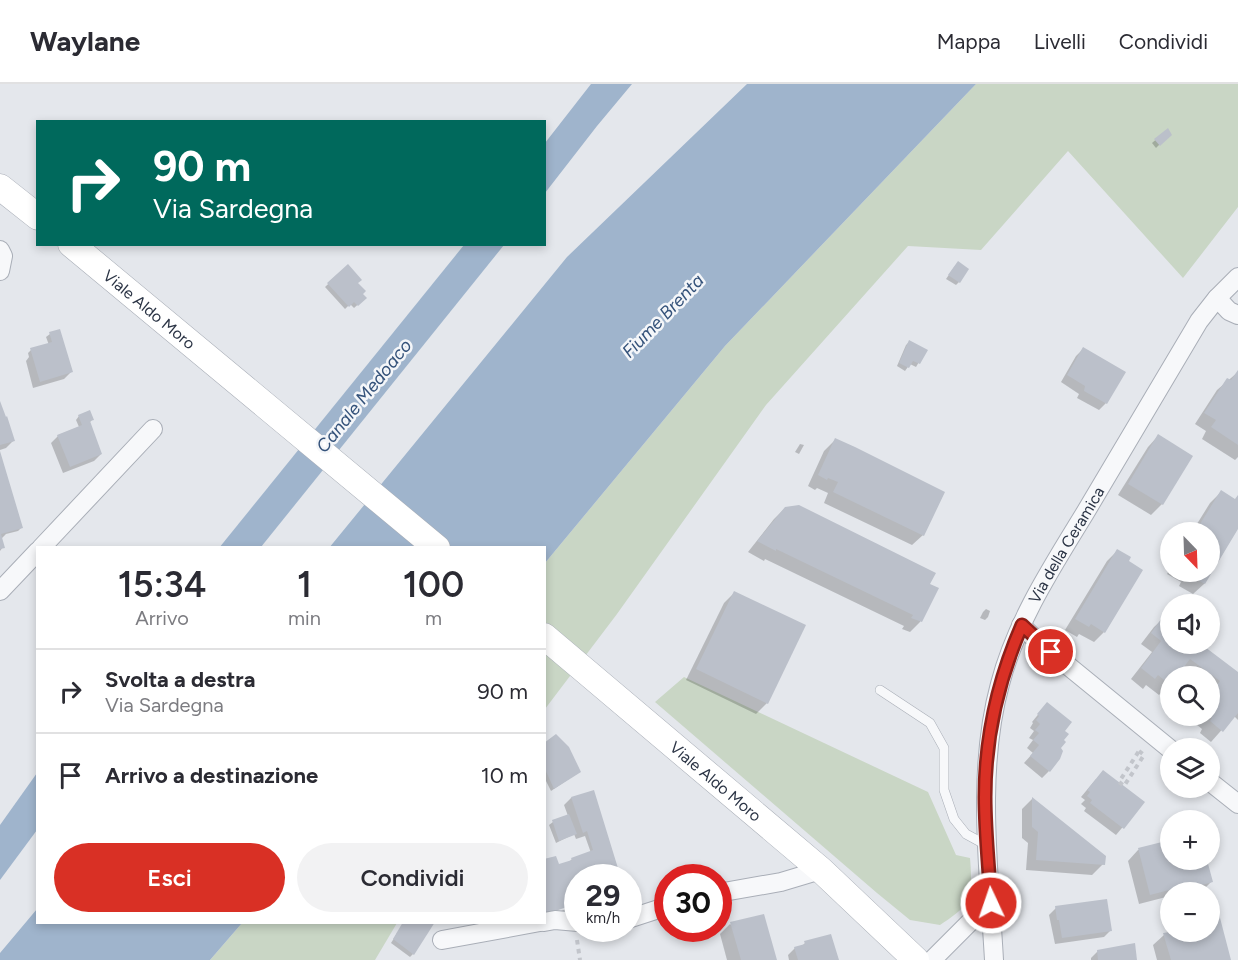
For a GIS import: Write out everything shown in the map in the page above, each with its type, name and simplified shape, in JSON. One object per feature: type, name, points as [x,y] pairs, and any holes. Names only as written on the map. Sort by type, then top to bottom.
[{"type":"main road","points":[[0,187],[36,215]]},
{"type":"main road","name":"Viale Aldo Moro","points":[[73,246],[435,546]]},
{"type":"main road","name":"Viale Aldo Moro","points":[[546,638],[821,870],[916,960]]},
{"type":"street","points":[[0,250],[3,256],[0,271]]},
{"type":"street","name":"Via della Ceramica","points":[[994,960],[985,797],[993,718],[1009,654],[1053,566],[1199,321],[1238,277]]},
{"type":"street","points":[[1217,298],[1229,311],[1238,315]]},
{"type":"street","points":[[43,546],[153,429]]},
{"type":"street","points":[[0,591],[36,553]]},
{"type":"street","points":[[1022,625],[1034,638],[1160,741]]},
{"type":"street","points":[[1220,790],[1238,804]]},
{"type":"street","points":[[732,891],[781,882],[821,870]]},
{"type":"street","name":"Via della Ceramica","points":[[932,960],[976,915],[990,884]]},
{"type":"street","points":[[546,921],[564,921]]},
{"type":"street","points":[[442,940],[531,924]]},
{"type":"lane","points":[[879,690],[930,723],[944,748],[944,790],[954,819],[966,834],[988,846]]},
{"type":"path","points":[[1139,751],[1144,755],[1124,786],[1119,782],[1139,751]]},
{"type":"green space","points":[[976,84],[1238,84],[1238,207],[1183,278],[1068,151],[981,250],[908,246],[766,405],[617,614],[546,708],[546,562],[725,346]]},
{"type":"green space","points":[[684,677],[928,792],[956,855],[970,858],[971,889],[964,906],[940,925],[910,920],[655,702]]},
{"type":"green space","points":[[241,924],[396,924],[375,960],[210,960]]},
{"type":"water","points":[[591,84],[632,84],[546,192],[546,142]]},
{"type":"water","name":"Fiume Brenta","points":[[747,84],[976,84],[725,346],[546,562],[546,546],[331,546],[567,257]]},
{"type":"water","name":"Canale Medoaco","points":[[463,246],[503,246],[262,546],[221,546]]},
{"type":"water","points":[[36,774],[36,831],[0,880],[0,825]]},
{"type":"water","points":[[36,910],[36,924],[241,924],[210,960],[0,960],[0,953]]},
{"type":"building","points":[[1168,128],[1172,135],[1160,146],[1154,139]]},
{"type":"building","points":[[958,261],[969,269],[960,283],[948,275]]},
{"type":"building","points":[[348,264],[362,280],[358,283],[366,291],[363,294],[367,298],[358,306],[354,302],[349,307],[327,283]]},
{"type":"building","points":[[60,329],[73,372],[40,382],[30,348],[52,342],[49,332]]},
{"type":"building","points":[[909,340],[928,350],[920,364],[913,361],[909,368],[899,363]]},
{"type":"building","points":[[1083,347],[1126,372],[1107,404],[1084,391],[1085,386],[1067,375]]},
{"type":"building","points":[[1238,370],[1238,445],[1211,427],[1216,420],[1204,413],[1227,378],[1231,380]]},
{"type":"building","points":[[0,401],[15,441],[0,445]]},
{"type":"building","points":[[90,410],[94,420],[90,421],[102,454],[70,467],[57,435],[82,425],[78,415]]},
{"type":"building","points":[[1158,434],[1193,456],[1163,505],[1128,484]]},
{"type":"building","points":[[835,438],[945,492],[924,536],[833,492],[838,482],[818,475]]},
{"type":"building","points":[[0,451],[23,528],[1,534],[5,548],[0,549]]},
{"type":"building","points":[[1221,490],[1235,499],[1238,495],[1238,529],[1220,559],[1220,522],[1201,522]]},
{"type":"building","points":[[799,505],[936,573],[930,584],[939,588],[922,622],[911,618],[913,615],[757,541],[785,507]]},
{"type":"building","points":[[1117,549],[1131,557],[1129,561],[1143,570],[1105,633],[1091,624],[1089,627],[1075,619]]},
{"type":"building","points":[[734,591],[806,625],[768,704],[696,669]]},
{"type":"building","points":[[1160,621],[1160,640],[1151,633]]},
{"type":"building","points":[[1160,642],[1160,654],[1214,654],[1238,672],[1238,713],[1223,732],[1216,726],[1220,726],[1220,666],[1200,666],[1190,659],[1185,666],[1160,666],[1160,677],[1158,675],[1155,679],[1141,668]]},
{"type":"building","points":[[1047,702],[1072,722],[1065,731],[1069,734],[1061,748],[1063,751],[1060,759],[1050,772],[1030,756],[1039,745],[1033,740],[1039,733],[1035,730],[1040,724],[1036,720],[1039,716],[1037,714]]},
{"type":"building","points":[[556,734],[569,747],[581,772],[554,789],[546,771],[546,742]]},
{"type":"building","points":[[1103,770],[1145,802],[1124,829],[1090,803],[1092,800],[1087,796],[1090,792],[1087,790]]},
{"type":"building","points":[[594,790],[617,864],[564,864],[564,908],[546,914],[546,858],[556,856],[559,864],[593,850],[587,831],[583,833],[571,797]]},
{"type":"building","points":[[1032,797],[1106,856],[1105,865],[1036,860],[1038,832],[1032,827]]},
{"type":"building","points":[[569,814],[577,834],[559,841],[552,820]]},
{"type":"building","points":[[1160,842],[1160,870],[1210,870],[1213,882],[1160,882],[1160,892],[1150,895],[1138,848]]},
{"type":"building","points":[[1107,899],[1112,931],[1062,938],[1055,906]]},
{"type":"building","points":[[764,914],[777,960],[741,960],[732,922]]},
{"type":"building","points":[[1220,918],[1231,960],[1171,960],[1166,942],[1220,942]]},
{"type":"building","points":[[402,924],[434,924],[414,955],[393,939]]},
{"type":"building","points":[[831,934],[839,960],[798,960],[794,947],[805,944],[804,941]]},
{"type":"building","points":[[1135,943],[1137,960],[1098,960],[1097,950]]},
{"type":"route","points":[[991,903],[985,797],[988,752],[999,685],[1022,625],[1051,652]]}]
